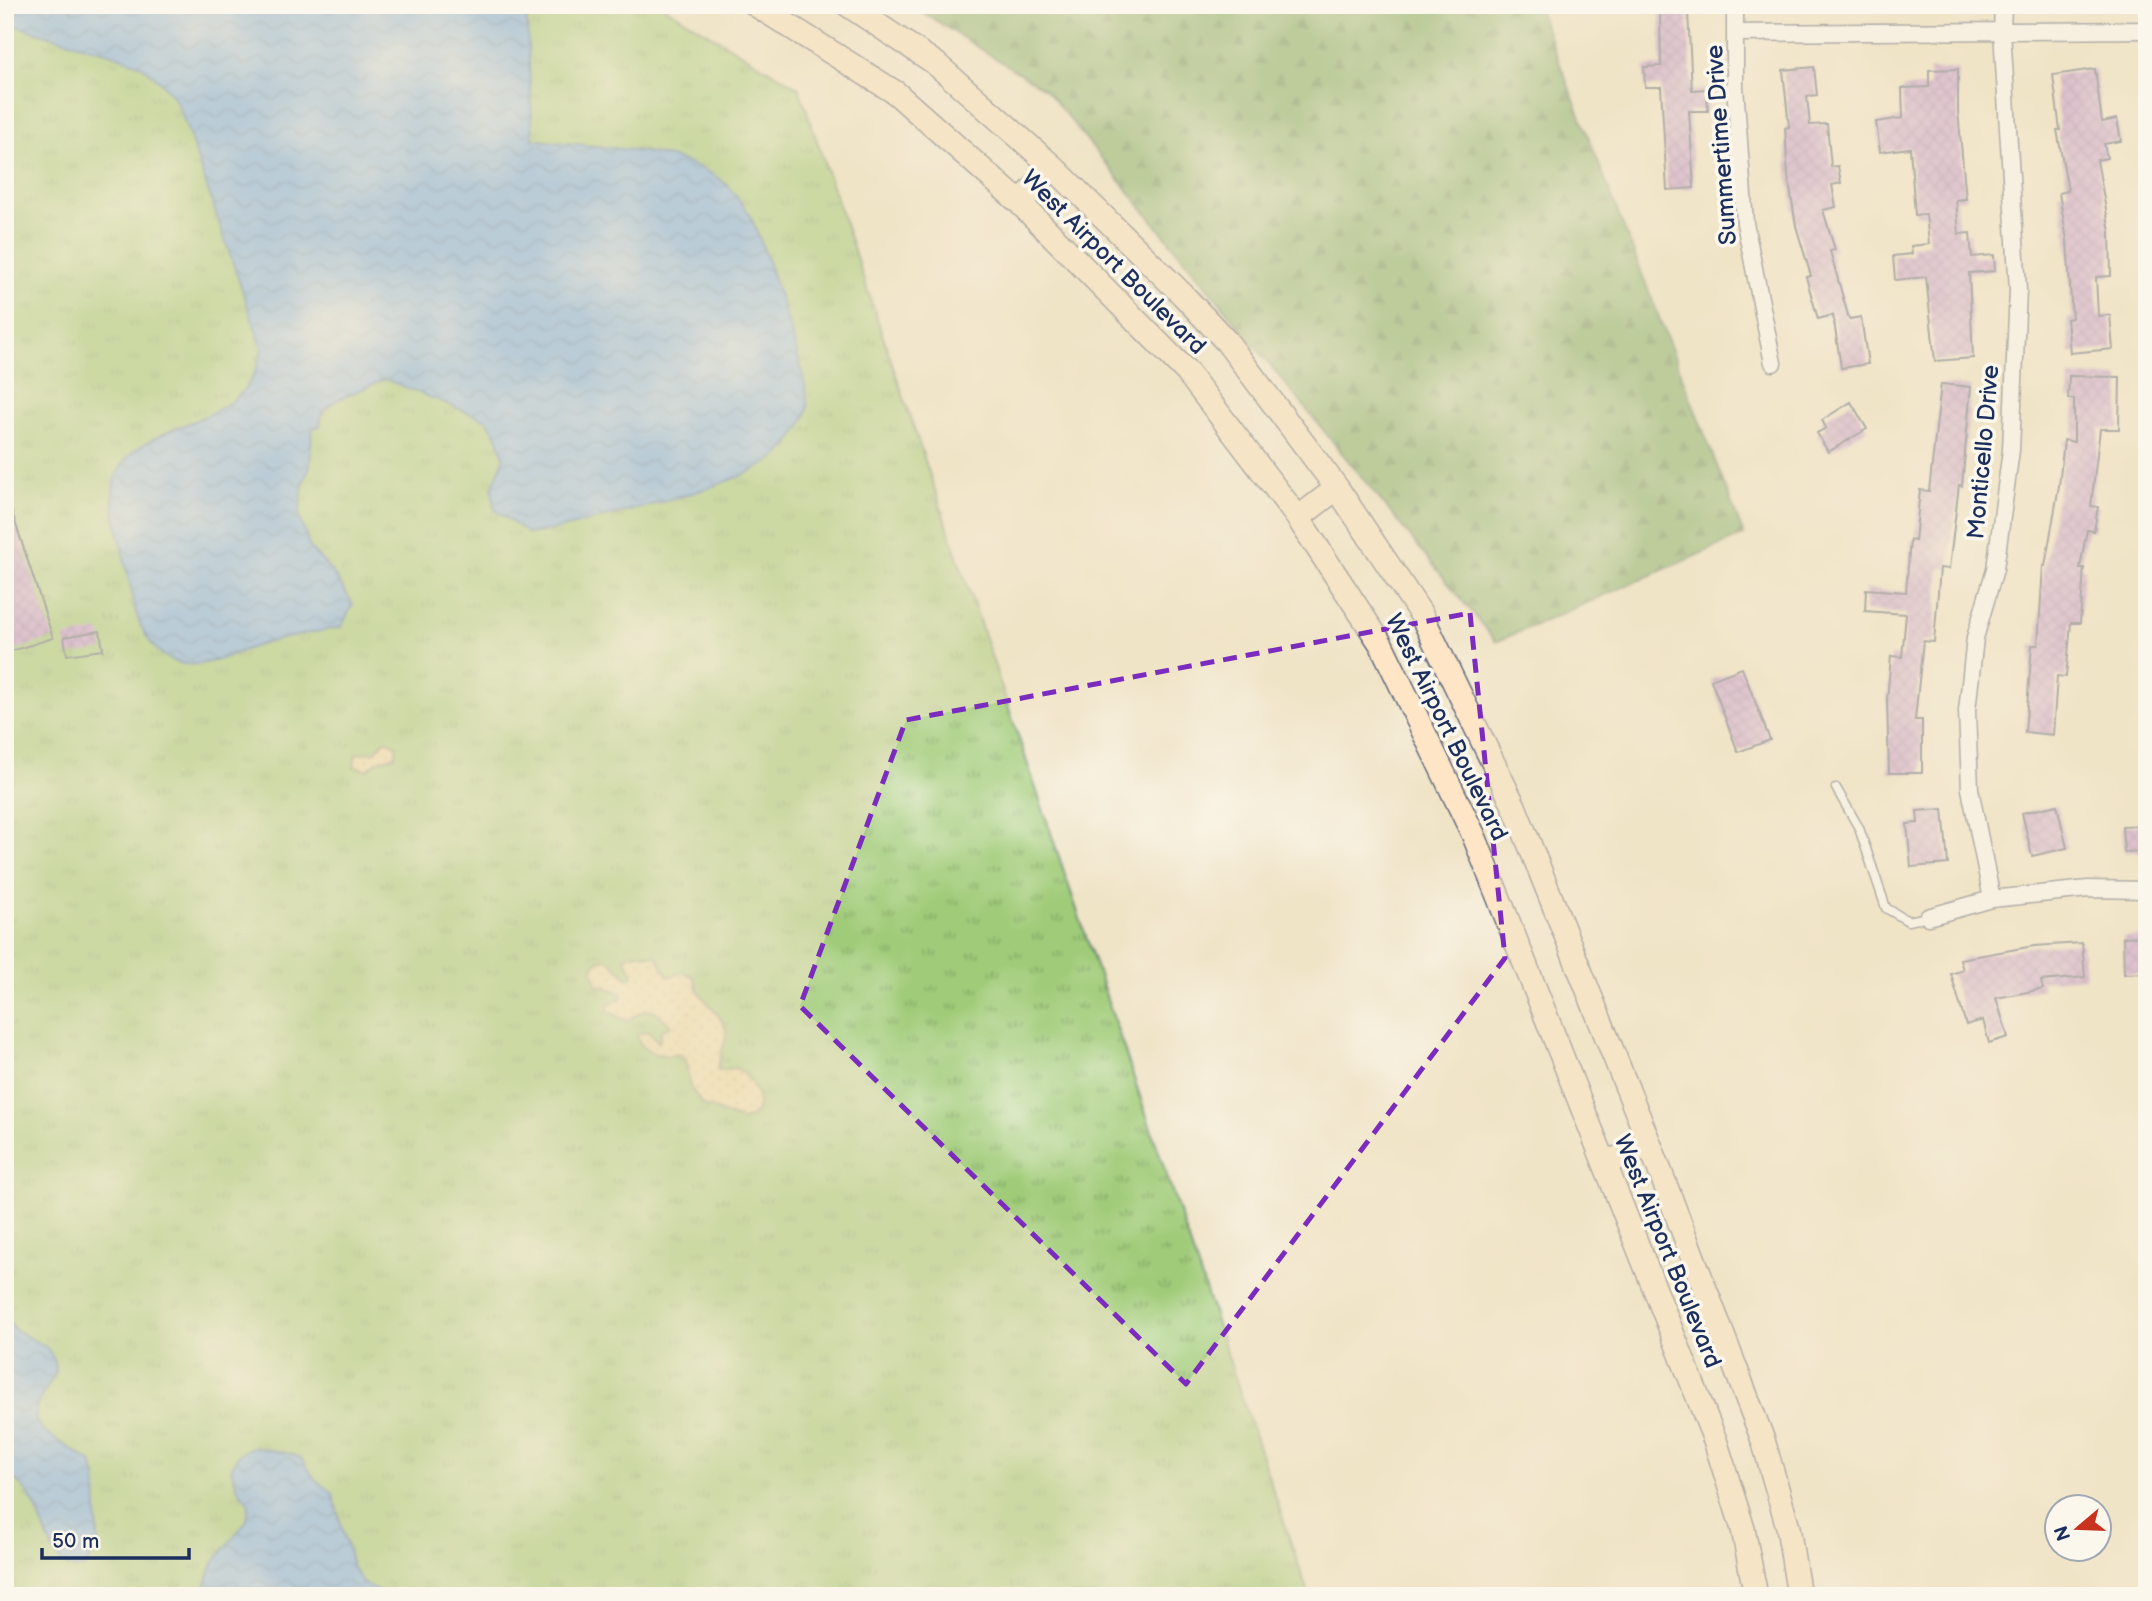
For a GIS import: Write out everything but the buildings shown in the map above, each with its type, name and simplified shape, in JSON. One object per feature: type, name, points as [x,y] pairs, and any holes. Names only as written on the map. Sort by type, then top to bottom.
[{"type":"main road","name":"West Airport Boulevard","points":[[757,5],[896,93],[1020,203],[1187,372],[1298,518],[1381,644],[1474,836],[1715,1440],[1743,1529],[1756,1596]]},
{"type":"main road","name":"West Airport Boulevard","points":[[848,5],[935,63],[1053,167],[1227,342],[1337,488],[1420,614],[1476,723],[1514,806],[1650,1145],[1763,1440],[1788,1527],[1799,1596]]},
{"type":"main road","points":[[1020,203],[1053,167]]},
{"type":"main road","points":[[1298,518],[1337,488]]},
{"type":"main road","points":[[1605,1163],[1650,1145]]},
{"type":"street","name":"Summertime Drive","points":[[1735,5],[1735,86],[1745,223],[1773,363]]},
{"type":"street","name":"Monticello Drive","points":[[1992,898],[1970,789],[1967,711],[1975,638],[1995,569],[2011,450],[2018,290],[2002,31],[2003,5]]},
{"type":"street","points":[[1735,33],[2147,30]]},
{"type":"street","points":[[1928,917],[1992,898],[2088,889],[2147,890]]},
{"type":"lane","points":[[1836,788],[1859,828],[1886,908],[1908,921],[1928,917]]},
{"type":"highlighted area","points":[[1470,613],[1505,958],[1186,1384],[800,1006],[906,720]]},
{"type":"green space","points":[[5,5],[661,5],[799,88],[1309,1596],[5,1596]]},
{"type":"green space","points":[[911,5],[1537,5],[1744,535],[1496,642],[1046,90]]},
{"type":"sand","points":[[385,740],[397,745],[395,756],[378,761],[367,770],[354,766],[356,754],[375,752]]},
{"type":"sand","points":[[633,953],[657,956],[668,977],[684,972],[694,977],[700,992],[727,1032],[717,1070],[736,1068],[749,1080],[758,1097],[756,1112],[750,1117],[740,1120],[703,1105],[690,1087],[685,1058],[681,1055],[655,1054],[644,1048],[637,1036],[639,1033],[649,1032],[659,1043],[661,1031],[671,1025],[655,1011],[645,1010],[626,1021],[608,1011],[608,1004],[621,999],[622,993],[597,984],[592,969],[598,961],[608,959],[629,979],[633,974],[625,958]]},
{"type":"water","points":[[5,5],[526,5],[533,139],[653,153],[676,159],[698,167],[722,181],[749,214],[775,281],[802,375],[807,411],[800,427],[782,452],[740,476],[677,498],[559,529],[528,534],[494,509],[492,489],[504,458],[497,436],[487,420],[385,379],[337,400],[322,412],[320,426],[312,429],[310,466],[303,484],[299,516],[310,548],[333,573],[353,604],[341,627],[269,642],[206,663],[184,664],[172,660],[153,646],[136,612],[113,499],[119,469],[132,454],[148,442],[228,404],[250,381],[256,371],[262,348],[175,99],[162,83],[141,65],[113,54],[5,23]]},
{"type":"water","points":[[5,1315],[14,1329],[46,1347],[55,1361],[55,1374],[37,1404],[35,1419],[44,1432],[91,1462],[96,1477],[98,1544],[85,1567],[76,1569],[61,1563],[35,1505],[5,1471]]},
{"type":"water","points":[[252,1447],[292,1454],[303,1460],[314,1478],[333,1494],[352,1566],[362,1582],[386,1596],[202,1596],[212,1565],[247,1520],[249,1504],[238,1489],[231,1469],[238,1455]]}]
